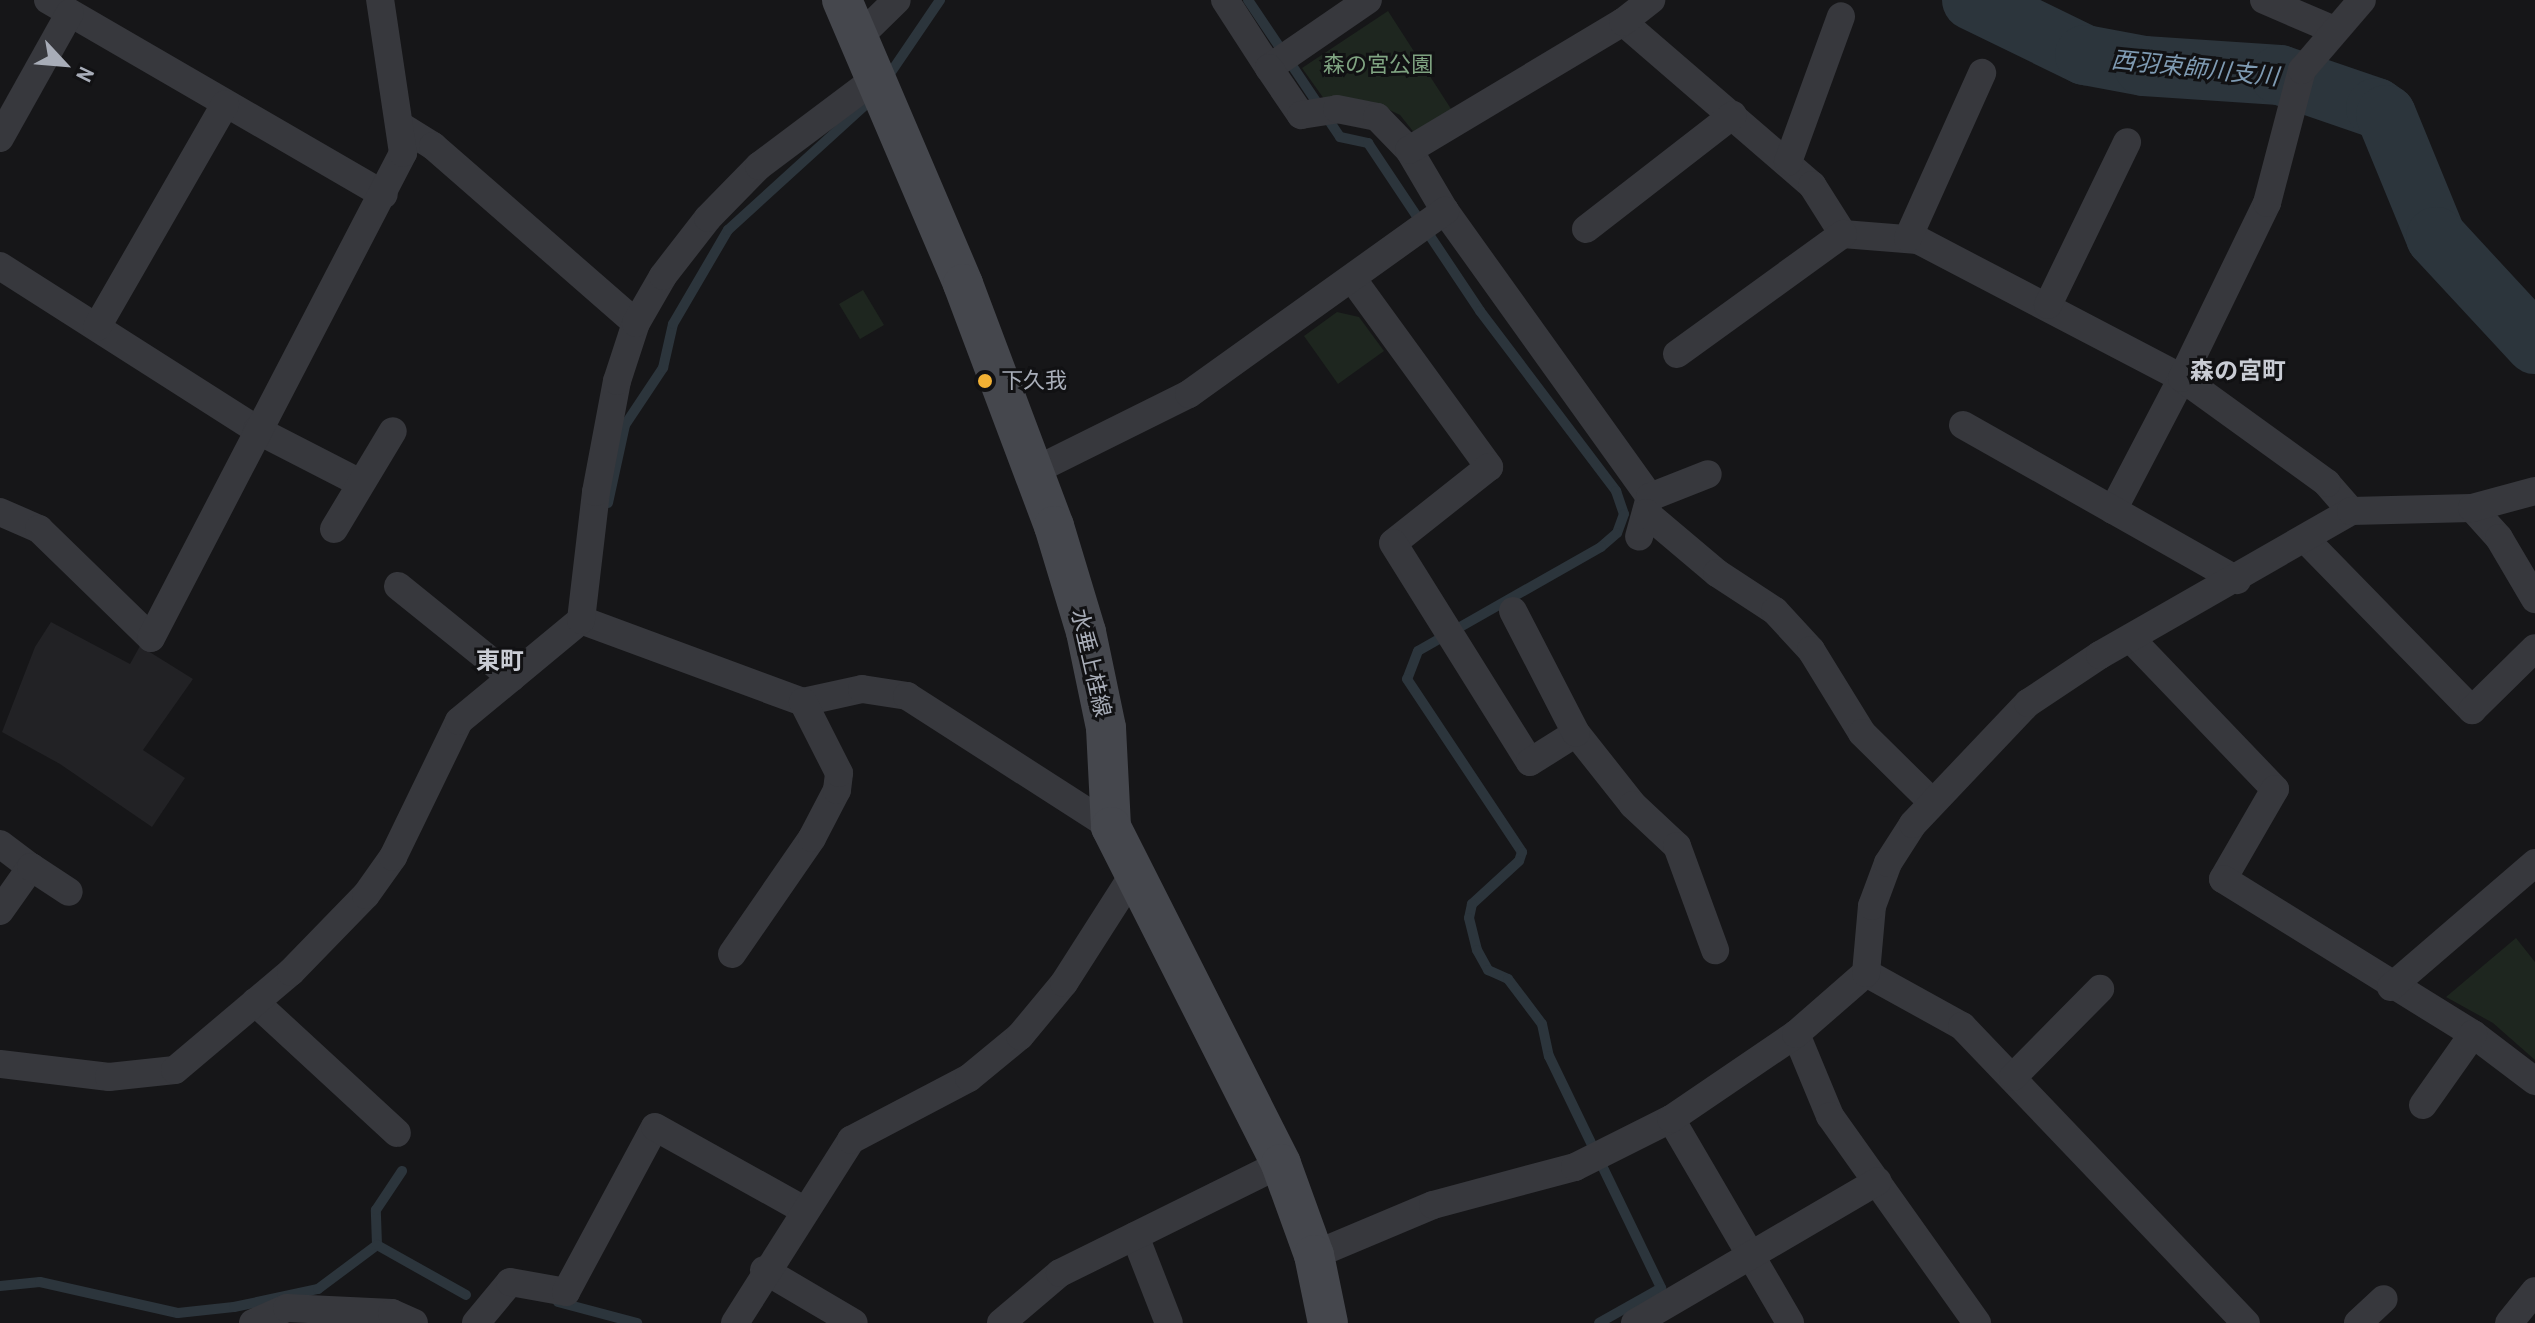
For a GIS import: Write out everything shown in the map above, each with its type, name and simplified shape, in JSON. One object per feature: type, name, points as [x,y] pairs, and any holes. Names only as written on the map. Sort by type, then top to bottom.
[{"type":"main road","name":"水垂上桂線","points":[[842,0],[963,284],[1034,471],[1086,632],[1106,728],[1111,827],[1281,1164],[1314,1255],[1328,1323]]},
{"type":"street","points":[[0,512],[39,529],[151,638],[257,430],[384,195],[403,153],[380,0]]},
{"type":"street","points":[[858,38],[897,0]]},
{"type":"street","points":[[1225,0],[1282,59],[1301,115],[1324,111],[1377,117],[1409,150],[1432,222],[1645,516],[1717,573],[1775,611],[1811,650],[1862,733],[1932,802]]},
{"type":"street","points":[[1282,59],[1368,0]]},
{"type":"street","points":[[1409,150],[1623,22],[1651,0]]},
{"type":"street","points":[[2264,0],[2334,30]]},
{"type":"street","points":[[2113,510],[2182,378],[2267,203],[2299,80],[2334,30],[2362,0]]},
{"type":"street","points":[[0,138],[59,6],[384,195]]},
{"type":"street","points":[[1788,162],[1841,16]]},
{"type":"street","points":[[1623,22],[1812,185],[1843,234]]},
{"type":"street","points":[[1908,238],[1982,73]]},
{"type":"street","points":[[0,1064],[109,1077],[155,1076],[175,1070],[255,1002],[366,895],[393,857],[459,721],[581,620],[598,478],[617,381],[636,323],[681,250],[734,190],[879,88]]},
{"type":"street","points":[[97,327],[225,104]]},
{"type":"street","points":[[1586,229],[1733,115]]},
{"type":"street","points":[[401,126],[433,146],[636,323]]},
{"type":"street","points":[[2048,305],[2127,142]]},
{"type":"street","points":[[1034,471],[1189,394],[1354,281],[1432,222]]},
{"type":"street","points":[[1677,354],[1843,234],[1908,238],[2048,305],[2182,378],[2327,483],[2351,511]]},
{"type":"street","points":[[0,266],[257,430],[360,483]]},
{"type":"street","points":[[1354,281],[1489,467],[1393,543],[1530,762],[1576,733]]},
{"type":"street","points":[[1963,425],[2237,580]]},
{"type":"street","points":[[334,529],[393,431]]},
{"type":"street","points":[[1645,516],[1708,474]]},
{"type":"street","points":[[1314,1255],[1433,1205],[1600,1154],[1671,1119],[1796,1034],[1866,973],[1872,906],[1888,863],[1932,802],[2028,703],[2351,511],[2472,508],[2535,491]]},
{"type":"street","points":[[2472,508],[2499,538],[2535,599]]},
{"type":"street","points":[[2306,540],[2472,710],[2535,648]]},
{"type":"street","points":[[398,586],[512,678]]},
{"type":"street","points":[[1513,611],[1576,733],[1633,805],[1677,846],[1715,950]]},
{"type":"street","points":[[581,620],[803,702],[862,689],[907,696],[1111,827]]},
{"type":"street","points":[[2131,639],[2275,789],[2223,879],[2391,987],[2473,1034],[2535,1081]]},
{"type":"street","points":[[732,954],[812,838],[837,790],[839,773],[803,702]]},
{"type":"street","points":[[0,844],[69,892]]},
{"type":"street","points":[[2391,987],[2535,863]]},
{"type":"street","points":[[0,911],[31,867]]},
{"type":"street","points":[[735,1323],[764,1270],[851,1140],[969,1078],[1020,1036],[1064,983],[1133,875]]},
{"type":"street","points":[[1866,973],[1962,1026],[2246,1323]]},
{"type":"street","points":[[2013,1077],[2100,989]]},
{"type":"street","points":[[255,1002],[397,1133]]},
{"type":"street","points":[[1796,1034],[1830,1116],[1977,1323]]},
{"type":"street","points":[[2423,1105],[2473,1034]]},
{"type":"street","points":[[1671,1119],[1755,1257],[1790,1323]]},
{"type":"street","points":[[476,1323],[510,1282],[566,1292],[655,1127],[804,1210]]},
{"type":"street","points":[[1001,1323],[1060,1273],[1281,1164]]},
{"type":"street","points":[[1635,1323],[1755,1257],[1878,1181]]},
{"type":"street","points":[[1135,1236],[1169,1323]]},
{"type":"street","points":[[764,1270],[854,1323]]},
{"type":"street","points":[[2509,1323],[2535,1291]]},
{"type":"street","points":[[2358,1323],[2384,1299]]},
{"type":"street","points":[[253,1323],[287,1308],[379,1311],[414,1323]]},
{"type":"shaded area","points":[[51,622],[130,664],[140,646],[193,679],[143,750],[185,778],[152,827],[60,764],[2,732],[35,647]]},
{"type":"green space","name":"森の宮公園","points":[[1388,11],[1453,112],[1416,135],[1400,115],[1373,102],[1345,98],[1327,103],[1302,68]]},
{"type":"green space","points":[[863,290],[884,325],[860,339],[839,304]]},
{"type":"green space","points":[[1337,312],[1359,317],[1384,351],[1338,384],[1304,336]]},
{"type":"green space","points":[[2516,938],[2535,962],[2535,1060],[2493,1023],[2446,997]]},
{"type":"waterway","points":[[885,81],[940,0]]},
{"type":"waterway","points":[[1248,0],[1340,137],[1368,143],[1480,311],[1616,491],[1624,514],[1617,533],[1601,547],[1418,651],[1407,679],[1522,852],[1519,861],[1472,904],[1469,918],[1477,950],[1488,970],[1508,979],[1542,1024],[1549,1056],[1661,1288],[1599,1323]]},
{"type":"waterway","name":"西羽束師川支川","points":[[1972,0],[2085,55],[2144,66],[2280,75],[2376,108],[2386,115],[2436,237],[2535,344]]},
{"type":"waterway","points":[[608,503],[625,425],[663,368],[673,324],[728,230],[874,97]]},
{"type":"waterway","points":[[377,1245],[376,1210],[402,1171]]},
{"type":"waterway","points":[[0,1286],[40,1282],[178,1313],[234,1307],[318,1289],[377,1245],[466,1295]]},
{"type":"waterway","points":[[558,1302],[637,1323]]},
{"type":"place","name":"下久我","points":[[985,381]]},
{"type":"district","name":"森の宮町","points":[[2238,371]]},
{"type":"district","name":"東町","points":[[500,661]]}]
